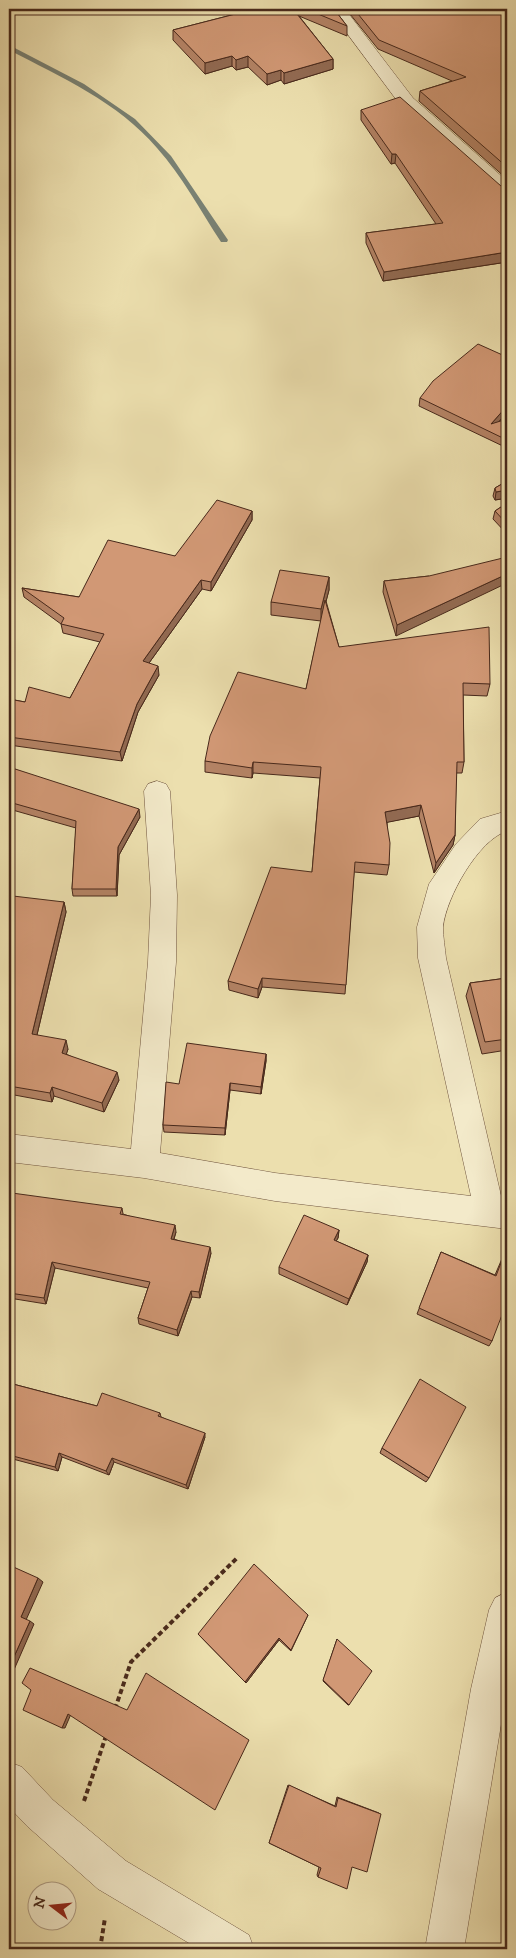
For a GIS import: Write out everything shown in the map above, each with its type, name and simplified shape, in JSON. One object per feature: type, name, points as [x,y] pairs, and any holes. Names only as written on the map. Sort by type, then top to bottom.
[{"type":"street","points":[[337,9],[407,102],[507,190]]},
{"type":"street","points":[[144,1164],[162,962],[164,895],[157,792]]},
{"type":"street","points":[[9,1148],[144,1164],[275,1187],[499,1214],[432,958],[430,927],[438,892],[465,852],[489,826],[507,821]]},
{"type":"street","points":[[444,1949],[489,1689],[507,1610]]},
{"type":"street","points":[[9,1780],[40,1813],[112,1875],[235,1949]]},
{"type":"path","points":[[113,1717],[131,1662],[237,1558]]},
{"type":"path","points":[[82,1808],[110,1726]]},
{"type":"building","points":[[255,9],[293,9],[333,59],[284,73],[281,70],[267,74],[248,56],[236,60],[232,56],[205,63],[173,30]]},
{"type":"building","points":[[306,9],[334,9],[347,26]]},
{"type":"building","points":[[354,9],[507,9],[507,167],[420,91],[466,77],[379,40]]},
{"type":"building","points":[[400,97],[501,186],[507,186],[507,252],[384,272],[366,233],[443,223],[396,154],[392,154],[361,110]]},
{"type":"building","points":[[478,344],[507,357],[507,406],[491,424],[507,419],[507,440],[420,398],[433,381]]},
{"type":"building","points":[[507,481],[507,490],[496,492],[495,488]]},
{"type":"building","points":[[217,500],[252,511],[211,582],[201,580],[143,661],[158,666],[137,704],[120,752],[9,737],[9,699],[25,702],[29,687],[70,698],[104,634],[61,624],[64,618],[22,588],[79,597],[108,540],[175,556]]},
{"type":"building","points":[[507,503],[507,524],[495,511]]},
{"type":"building","points":[[507,557],[507,574],[397,625],[384,581],[429,576]]},
{"type":"building","points":[[280,570],[329,577],[321,609],[271,602]]},
{"type":"building","points":[[325,600],[339,647],[489,627],[490,684],[463,683],[464,762],[457,762],[455,835],[436,863],[421,805],[385,812],[390,843],[389,865],[355,862],[346,985],[262,978],[258,989],[228,981],[271,867],[312,872],[321,767],[253,762],[252,768],[205,761],[210,736],[238,672],[306,689]]},
{"type":"building","points":[[9,767],[139,809],[118,847],[116,889],[72,889],[76,821],[9,802]]},
{"type":"building","points":[[13,896],[64,902],[32,1034],[66,1040],[62,1053],[117,1072],[102,1103],[52,1087],[50,1093],[9,1086],[9,911]]},
{"type":"building","points":[[507,978],[507,1039],[485,1042],[470,983]]},
{"type":"building","points":[[187,1043],[266,1054],[261,1087],[230,1083],[225,1128],[163,1125],[166,1082],[179,1084]]},
{"type":"building","points":[[12,1193],[122,1208],[120,1214],[175,1225],[171,1239],[210,1247],[199,1292],[191,1291],[177,1330],[138,1318],[150,1282],[52,1262],[44,1298],[9,1293],[9,1206]]},
{"type":"building","points":[[304,1215],[339,1230],[334,1240],[368,1255],[349,1299],[279,1267]]},
{"type":"building","points":[[507,1247],[507,1302],[492,1341],[419,1308],[441,1252],[496,1276]]},
{"type":"building","points":[[420,1379],[466,1407],[429,1478],[382,1448]]},
{"type":"building","points":[[9,1383],[97,1406],[102,1393],[160,1413],[158,1416],[205,1433],[186,1485],[112,1458],[106,1471],[59,1453],[55,1467],[9,1455]]},
{"type":"building","points":[[254,1564],[308,1615],[291,1650],[279,1638],[245,1682],[198,1634]]},
{"type":"building","points":[[9,1565],[38,1578],[21,1617],[30,1621],[9,1668]]},
{"type":"building","points":[[337,1639],[372,1671],[349,1705],[323,1680]]},
{"type":"building","points":[[30,1668],[127,1710],[146,1673],[249,1740],[215,1810],[68,1714],[62,1728],[23,1710],[31,1690],[22,1683]]},
{"type":"building","points":[[289,1785],[336,1807],[338,1798],[381,1814],[367,1872],[352,1867],[347,1889],[318,1877],[321,1868],[269,1843]]},
{"type":"waterway","points":[[9,47],[99,96],[133,120],[169,157],[224,240]]}]
